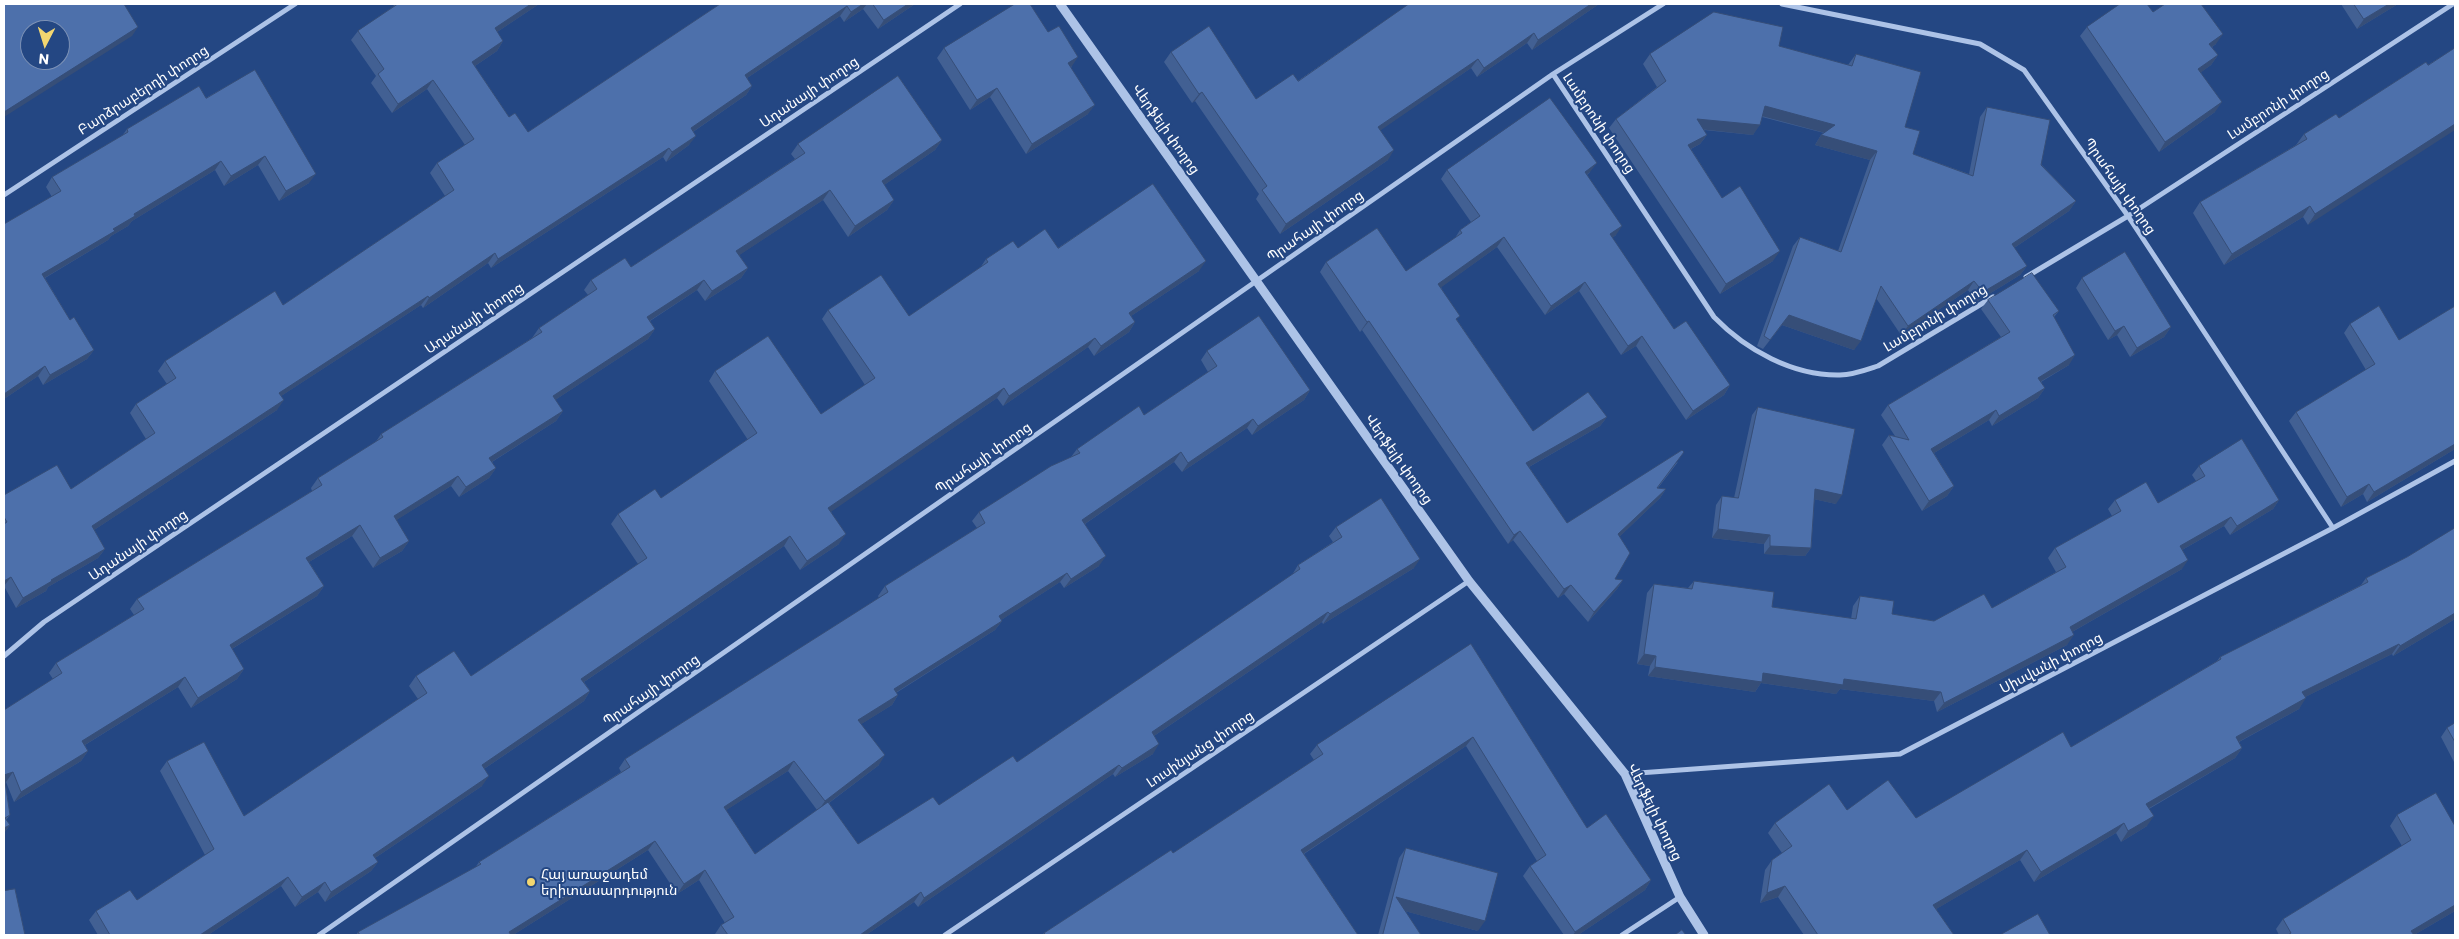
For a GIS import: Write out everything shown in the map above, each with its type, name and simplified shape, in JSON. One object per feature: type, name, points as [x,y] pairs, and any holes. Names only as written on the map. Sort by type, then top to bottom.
[{"type":"street","name":"Բարձրաբերդի փողոց","points":[[4,195],[295,4]]},
{"type":"street","name":"Ադանայի փողոց","points":[[4,656],[44,622],[960,4]]},
{"type":"street","name":"Վերֆելի փողոց","points":[[1060,4],[1468,581],[1625,774],[1680,897],[1704,935]]},
{"type":"street","name":"Պրահայի փողոց","points":[[320,935],[1553,74],[1663,4]]},
{"type":"street","name":"Պրահայի փողոց","points":[[1782,4],[1980,44],[2024,70],[2128,216],[2333,528]]},
{"type":"street","name":"Լամբրոնի փողոց","points":[[2020,281],[2128,216],[2454,4]]},
{"type":"street","name":"Լամբրոնի փողոց","points":[[1553,74],[1714,316],[1738,340],[1757,351],[1784,364],[1814,372],[1840,376],[1860,372],[1878,366],[2003,291]]},
{"type":"street","name":"Սիսվանի փողոց","points":[[1625,774],[1900,754],[2333,528],[2455,461]]},
{"type":"street","name":"Լուսինյանց փողոց","points":[[945,935],[1468,581]]},
{"type":"street","points":[[1622,935],[1680,897]]},
{"type":"building","points":[[4,4],[124,4],[138,27],[4,112]]},
{"type":"building","points":[[398,4],[531,4],[495,28],[503,41],[472,62],[509,117],[515,113],[528,132],[720,4],[863,4],[851,12],[847,6],[745,75],[752,86],[691,128],[696,136],[672,152],[669,148],[498,259],[495,253],[429,298],[428,296],[279,393],[284,400],[92,526],[105,549],[23,598],[11,577],[4,581],[4,524],[7,522],[4,517],[4,495],[57,465],[71,489],[155,433],[136,404],[176,378],[165,361],[275,291],[283,305],[454,190],[437,163],[474,139],[433,80],[398,104],[378,74],[384,69],[358,31]]},
{"type":"building","points":[[873,4],[908,4],[884,20]]},
{"type":"building","points":[[1015,4],[1030,4],[1048,32],[1059,26],[1078,57],[1068,63],[1095,105],[1032,144],[997,88],[977,100],[944,48]]},
{"type":"building","points":[[1409,4],[1591,4],[1538,40],[1534,33],[1484,68],[1478,59],[1378,127],[1394,150],[1286,224],[1262,190],[1267,186],[1202,92],[1199,94],[1171,52],[1209,26],[1256,99],[1293,74],[1298,81]]},
{"type":"building","points":[[2120,4],[2147,4],[2153,12],[2165,4],[2201,4],[2223,34],[2209,44],[2218,55],[2198,69],[2222,102],[2165,142],[2087,27]]},
{"type":"building","points":[[2354,4],[2389,4],[2364,19]]},
{"type":"building","points":[[1714,12],[1783,27],[1779,46],[1852,66],[1856,54],[1921,72],[1905,127],[1920,131],[1913,154],[1973,176],[1987,107],[2050,120],[2041,165],[2076,201],[2012,244],[2027,266],[1983,292],[1974,281],[1908,326],[1881,286],[1861,341],[1789,315],[1770,340],[1764,336],[1800,237],[1841,252],[1877,151],[1821,135],[1835,125],[1765,106],[1760,125],[1697,119],[1707,135],[1688,145],[1722,198],[1740,186],[1780,251],[1726,284],[1616,119],[1666,81],[1650,54]]},
{"type":"building","points":[[2455,48],[2455,124],[2315,214],[2310,206],[2232,254],[2200,202],[2307,139],[2304,134],[2336,114],[2339,118],[2426,62],[2428,65]]},
{"type":"building","points":[[255,70],[316,174],[286,191],[265,156],[231,176],[221,161],[134,214],[135,216],[113,229],[115,231],[42,274],[70,320],[74,317],[94,350],[50,375],[45,366],[4,394],[4,224],[61,191],[52,177],[128,132],[127,129],[199,86],[206,98]]},
{"type":"building","points":[[898,76],[942,140],[882,181],[894,200],[855,226],[830,190],[736,251],[748,268],[712,291],[704,280],[647,317],[655,329],[553,396],[563,411],[489,458],[496,468],[466,487],[458,476],[394,516],[409,541],[380,558],[360,525],[306,558],[324,586],[230,645],[244,669],[198,698],[185,677],[82,741],[88,751],[21,792],[13,772],[4,775],[4,710],[62,673],[56,663],[144,609],[137,599],[322,485],[318,478],[383,437],[381,434],[542,332],[539,328],[597,289],[591,280],[625,258],[631,267],[805,153],[798,144]]},
{"type":"building","points":[[1550,98],[1597,163],[1585,172],[1622,226],[1610,234],[1674,329],[1686,321],[1730,385],[1693,411],[1642,336],[1628,346],[1585,282],[1551,306],[1504,237],[1438,284],[1460,316],[1456,319],[1533,431],[1588,392],[1607,417],[1526,463],[1567,523],[1682,450],[1684,452],[1657,488],[1666,489],[1618,534],[1630,553],[1615,579],[1623,580],[1594,612],[1571,585],[1564,589],[1520,531],[1514,535],[1369,321],[1367,322],[1326,262],[1377,228],[1406,271],[1462,233],[1460,230],[1480,216],[1447,170]]},
{"type":"building","points":[[1153,184],[1206,261],[1129,313],[1135,322],[1101,346],[1095,338],[1009,396],[1004,388],[828,508],[846,534],[807,561],[790,536],[581,679],[590,691],[482,765],[489,776],[373,855],[378,862],[331,892],[325,882],[302,897],[288,877],[200,935],[110,935],[96,911],[130,890],[137,900],[214,849],[167,761],[204,742],[244,816],[427,693],[416,676],[454,651],[471,676],[647,558],[618,514],[655,489],[661,498],[757,433],[715,371],[768,336],[821,414],[875,378],[828,310],[881,275],[909,316],[988,262],[986,259],[1013,241],[1018,248],[1045,229],[1058,248]]},
{"type":"building","points":[[2125,252],[2171,327],[2137,348],[2124,326],[2115,331],[2082,278]]},
{"type":"building","points":[[2032,273],[2059,311],[2053,315],[2075,355],[2038,378],[2045,388],[1999,416],[1996,410],[1931,449],[1954,486],[1929,501],[1889,435],[1909,440],[1888,405],[2010,332],[1988,300]]},
{"type":"building","points":[[2379,306],[2399,340],[2455,306],[2455,444],[2374,492],[2369,484],[2347,497],[2296,412],[2375,364],[2350,324]]},
{"type":"building","points":[[1259,316],[1310,390],[1258,426],[1253,419],[1188,463],[1181,452],[1082,520],[1106,556],[1071,579],[1067,573],[999,616],[1002,621],[894,689],[898,695],[858,720],[885,755],[825,801],[794,761],[724,807],[755,854],[828,802],[858,844],[933,797],[939,805],[1013,756],[1017,762],[1300,569],[1298,565],[1342,537],[1336,527],[1381,498],[1420,559],[1330,614],[1328,612],[1152,732],[1159,744],[1122,768],[1119,765],[924,898],[921,892],[860,935],[728,935],[721,925],[734,917],[705,870],[684,884],[655,841],[509,932],[511,935],[360,935],[358,932],[481,864],[479,862],[630,767],[625,759],[888,592],[885,586],[985,523],[979,512],[1051,466],[1080,453],[1077,449],[1139,406],[1144,415],[1217,366],[1207,351]]},
{"type":"building","points":[[1758,407],[1855,429],[1842,495],[1815,489],[1811,548],[1770,546],[1770,535],[1718,529],[1722,496],[1738,498]]},
{"type":"building","points":[[2242,439],[2279,500],[2237,526],[2231,517],[2180,546],[2188,560],[2070,627],[2074,635],[1944,703],[1941,692],[1844,679],[1843,685],[1763,673],[1762,682],[1655,667],[1656,656],[1644,654],[1654,584],[1692,589],[1694,581],[1774,592],[1772,607],[1856,619],[1860,596],[1894,601],[1892,614],[1934,621],[1984,594],[1992,608],[2066,567],[2055,548],[2121,511],[2115,500],[2146,482],[2158,503],[2205,476],[2199,466]]},
{"type":"building","points":[[2455,528],[2455,613],[2400,646],[2399,644],[2302,692],[2306,698],[2236,737],[2242,748],[2146,804],[2154,816],[2128,831],[2124,823],[2041,872],[2027,850],[1933,905],[1954,935],[1818,935],[1785,886],[1767,893],[1772,860],[1792,846],[1775,823],[1829,784],[1847,810],[1888,780],[1916,818],[2063,732],[2071,747],[2221,659],[2220,657],[2368,582],[2366,578],[2407,557]]},
{"type":"building","points":[[1471,644],[1587,828],[1606,814],[1651,880],[1575,932],[1530,866],[1546,855],[1473,737],[1301,850],[1358,935],[1046,935],[1044,933],[1171,850],[1173,853],[1323,754],[1317,745]]},
{"type":"building","points":[[2455,723],[2455,742],[2447,728]]},
{"type":"building","points":[[4,775],[10,815],[5,818],[10,825],[4,828]]},
{"type":"building","points":[[2436,793],[2455,826],[2455,905],[2411,931],[2414,935],[2288,935],[2291,933],[2283,919],[2411,840],[2397,815]]},
{"type":"building","points":[[1406,848],[1498,873],[1485,921],[1396,897],[1421,935],[1383,935]]},
{"type":"building","points":[[15,889],[25,935],[4,935],[4,891]]},
{"type":"building","points":[[2038,914],[2050,935],[2000,935]]},
{"type":"building","points":[[1682,930],[1686,935],[1675,935]]},
{"type":"place","name":"Հայ առաջադեմ երիտասարդություն","points":[[531,882]]}]
